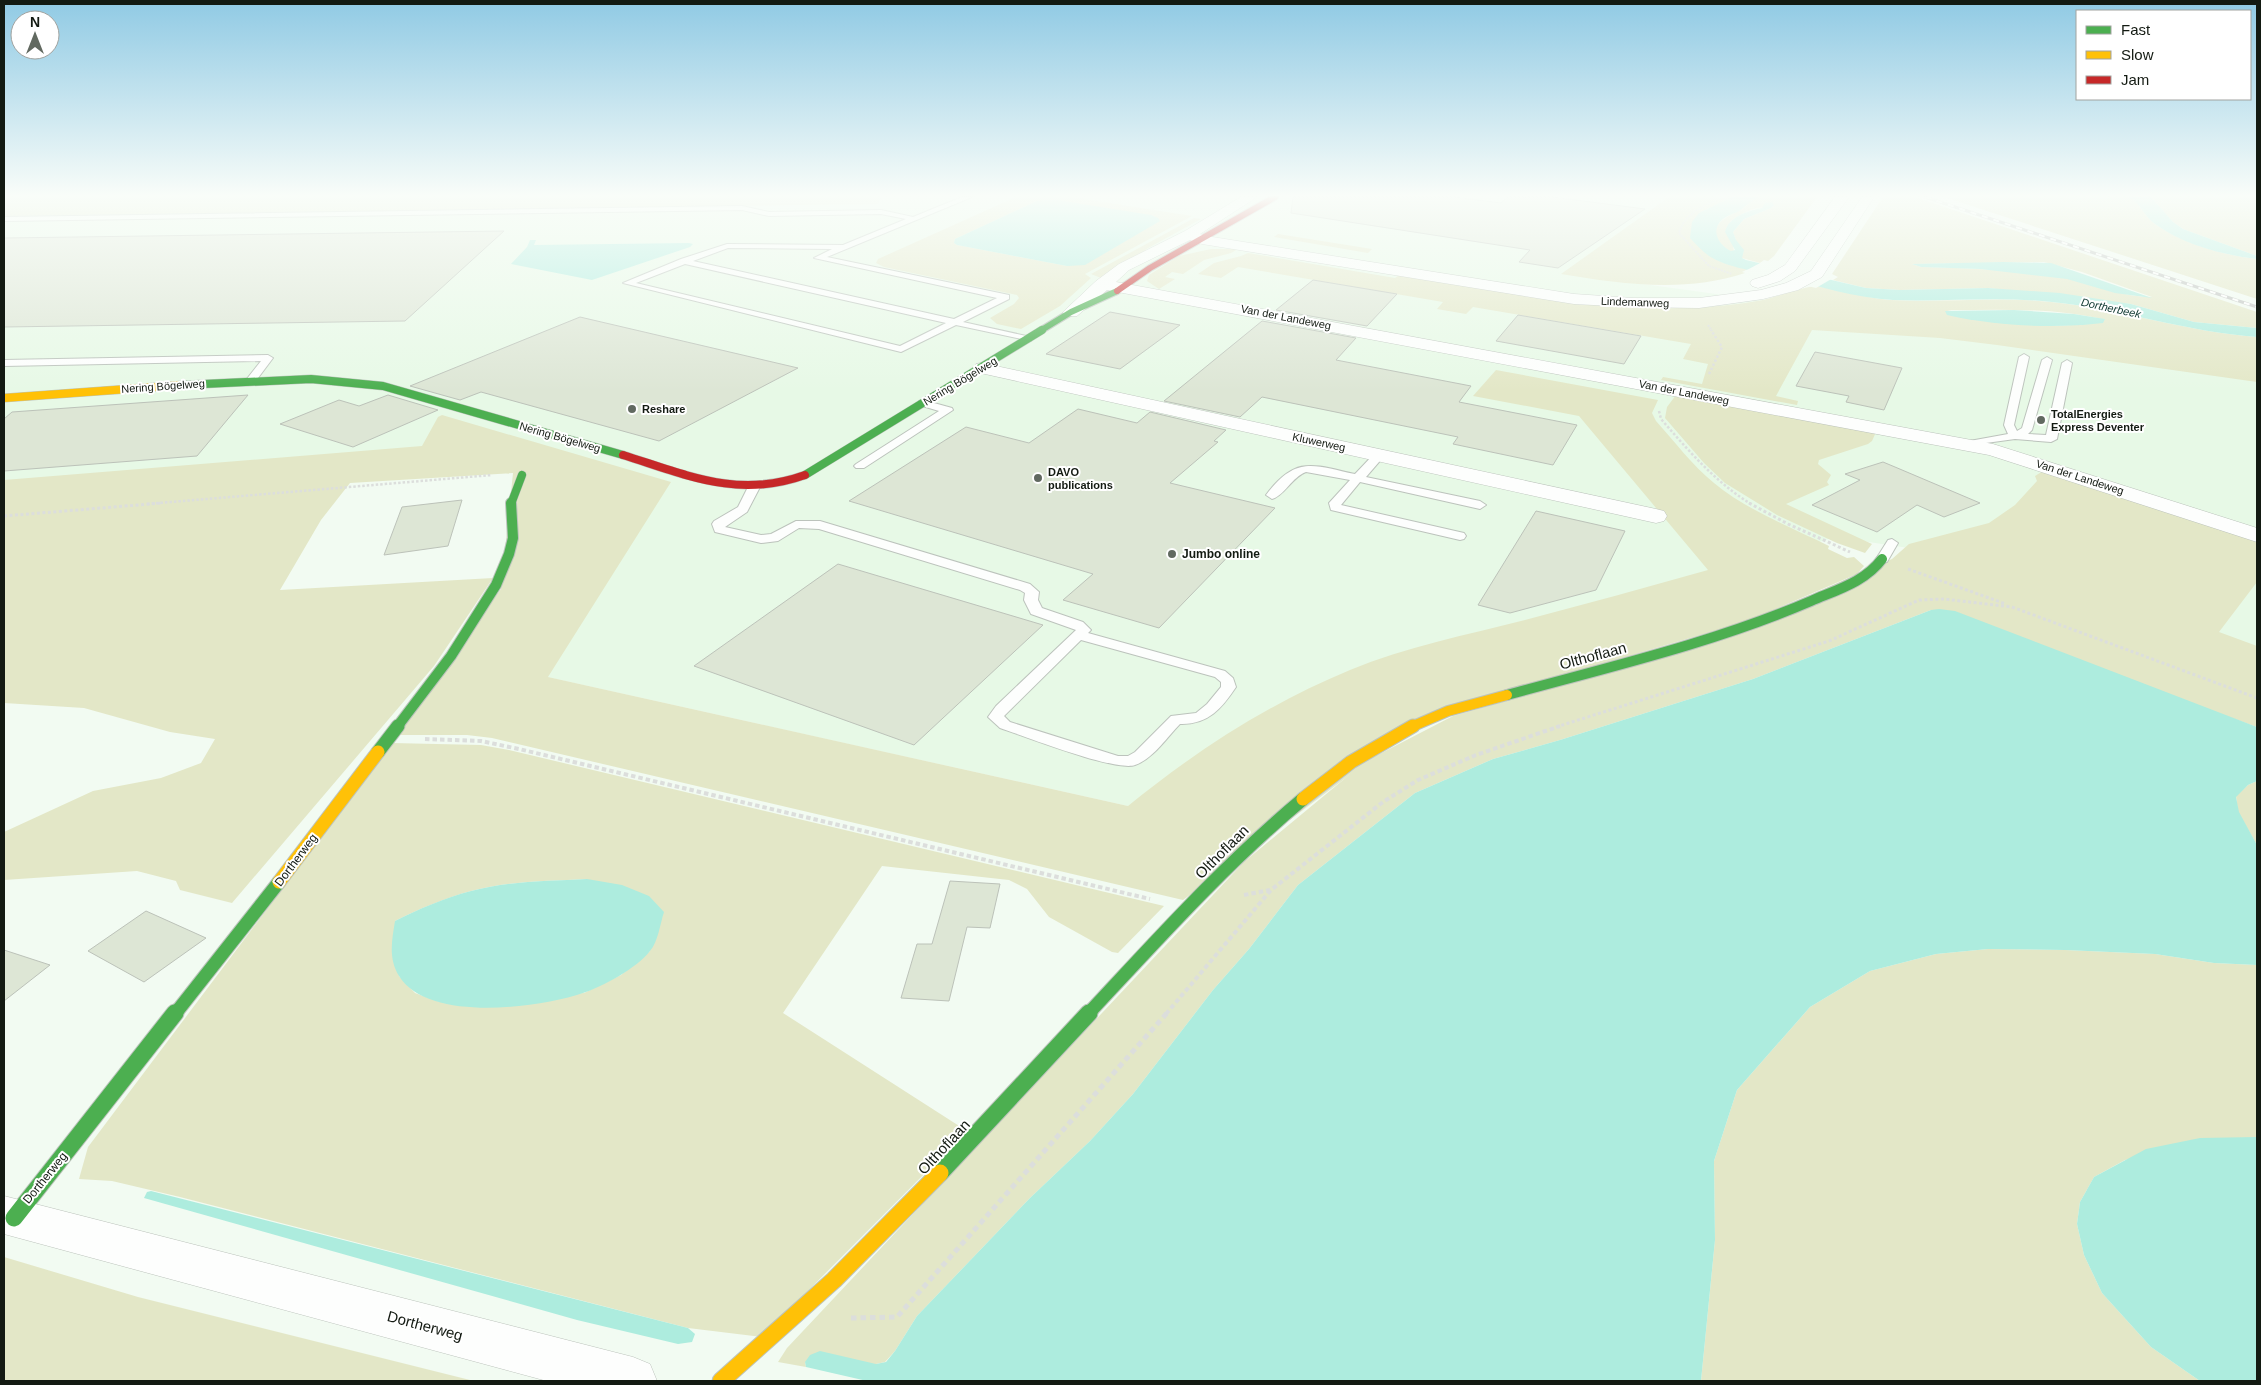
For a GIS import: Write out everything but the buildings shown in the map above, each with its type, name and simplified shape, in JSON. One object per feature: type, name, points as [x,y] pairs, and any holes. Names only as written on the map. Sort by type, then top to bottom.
[{"type":"street","name":"Nering Bögelweg","points":[[1071,312],[1124,267],[1138,262]]},
{"type":"street","name":"Nering Bögelweg","points":[[4,398],[251,380],[328,379],[383,386],[721,484],[754,487],[785,483],[804,476],[1071,312],[1123,288],[1160,262]]},
{"type":"street","name":"Lindemanweg","points":[[1353,262],[1574,299],[1624,303],[1684,302],[1753,296],[1800,284],[1817,274],[1825,262]]},
{"type":"street","name":"Lindemanweg","points":[[1382,262],[1560,287],[1654,295],[1719,291],[1774,278],[1790,268],[1795,262]]},
{"type":"street","name":"Van der Landeweg","points":[[1102,284],[1968,444],[1993,450],[2257,534]]},
{"type":"street","name":"Kluwerweg","points":[[982,368],[1656,516]]},
{"type":"street","name":"Dortherweg","points":[[522,475],[511,504],[513,536],[496,587],[451,656],[243,930],[9,1217],[633,1381]]},
{"type":"street","name":"Olthoflaan","points":[[721,1381],[793,1320],[893,1223],[1187,908],[1267,829],[1338,770],[1393,737],[1440,714],[1720,636],[1803,605],[1856,581],[1880,562]]},
{"type":"lane","points":[[682,262],[627,283],[901,349],[958,323],[1006,297],[836,262]]},
{"type":"lane","points":[[687,262],[1028,338]]},
{"type":"lane","points":[[2015,436],[2009,425],[2024,357]]},
{"type":"lane","points":[[4,363],[268,358],[251,380]]},
{"type":"lane","points":[[2015,436],[2027,430],[2047,360]]},
{"type":"lane","points":[[1968,444],[2015,436],[2051,438],[2067,363]]},
{"type":"lane","points":[[860,466],[948,410],[923,403]]},
{"type":"lane","points":[[1379,455],[1335,503],[1335,507],[1460,536]]},
{"type":"lane","points":[[1272,495],[1294,472],[1301,468],[1358,477],[1480,505]]},
{"type":"lane","points":[[754,487],[743,509],[718,524],[719,529],[761,539],[774,538],[796,525],[820,525],[1025,587],[1032,592],[1031,600],[1036,611],[1078,625],[1084,630],[1001,708],[996,717],[1005,725],[1117,761],[1131,762],[1141,756],[1176,719],[1191,720],[1205,716],[1229,687],[1228,681],[1220,674],[1078,636]]},
{"type":"lane","points":[[1880,562],[1892,544]]},
{"type":"path","points":[[1705,262],[1709,266],[1735,275]]},
{"type":"path","points":[[1684,302],[1716,335],[1722,347],[1699,395]]},
{"type":"path","points":[[1660,407],[1658,415],[1710,474],[1733,492],[1795,526],[1880,562],[2012,607],[2257,698]]},
{"type":"path","points":[[4,516],[467,477],[522,475]]},
{"type":"path","points":[[793,1320],[898,1317],[1144,1041],[1271,890],[1383,802],[1418,780],[1476,754],[1528,736],[1829,641],[1919,600],[1944,599],[2012,607]]},
{"type":"path","points":[[389,738],[481,741],[519,749],[1187,908]]},
{"type":"shaded area","points":[[4,262],[1588,262],[1570,274],[1803,306],[1962,338],[2257,379],[2257,650],[1956,555],[1835,537],[1714,575],[1210,758],[1128,806],[543,676],[667,486],[431,448],[4,482]]},
{"type":"shaded area","points":[[1044,262],[1067,266],[1065,262],[1108,262],[1085,274],[1091,278],[1060,306],[1021,329],[997,324],[990,318],[1014,304],[1019,298],[1017,295],[884,267],[876,263]]},
{"type":"shaded area","points":[[1114,262],[1129,262],[1101,278],[1091,274]]},
{"type":"shaded area","points":[[1170,262],[1202,262],[1183,274],[1172,272],[1165,277],[1175,279],[1159,289],[1147,281],[1149,275]]},
{"type":"shaded area","points":[[1299,262],[1395,278],[1399,275],[1541,298],[1649,308],[1724,306],[1763,300],[1813,286],[1890,300],[2031,300],[2051,302],[2077,305],[2205,330],[2257,337],[2257,382],[1940,338],[1812,330],[1776,396],[1798,401],[1797,405],[1661,380],[1663,377],[1702,384],[1708,364],[1683,359],[1691,344],[1473,307],[1466,314],[1437,309],[1443,302],[1238,267],[1221,278],[1198,274],[1214,263]],"holes":[[[1947,310],[2066,313],[2105,320],[2085,324],[2026,324]]]},
{"type":"shaded area","points":[[1578,262],[1724,262],[1748,269],[1742,272],[1745,273],[1723,279],[1676,285],[1606,281],[1561,274]]},
{"type":"shaded area","points":[[1840,262],[2107,262],[2257,312],[2257,328],[2194,322],[2131,304],[1988,288],[1900,290],[1866,288],[1833,280],[1838,277],[1832,274]],"holes":[[[2044,262],[2082,272],[2152,297],[2130,295],[2048,275],[1994,270],[1921,267],[1912,264]]]},
{"type":"shaded area","points":[[2142,262],[2257,262],[2257,299]]},
{"type":"shaded area","points":[[1496,370],[1658,400],[1652,413],[1656,421],[1691,461],[1714,483],[1754,510],[1829,546],[1828,549],[1847,558],[1854,557],[1864,566],[1857,574],[1748,621],[1431,714],[1183,900],[492,738],[467,735],[397,735],[501,589],[513,473],[350,483],[321,520],[280,590],[493,578],[434,666],[232,903],[180,890],[176,881],[137,871],[4,880],[4,832],[93,791],[161,778],[201,763],[215,739],[170,732],[84,708],[4,703],[4,480],[422,446],[438,417],[442,415],[671,482],[548,677],[1128,806],[1180,766],[1234,730],[1290,698],[1350,670],[1414,648],[1708,570],[1579,416],[1473,396]]},
{"type":"shaded area","points":[[1676,395],[1876,432],[1872,441],[1868,444],[1819,460],[1818,464],[1831,475],[1827,482],[1829,485],[1786,504],[1872,544],[1865,553],[1837,543],[1777,515],[1725,483],[1704,463],[1665,418],[1667,407]]},
{"type":"shaded area","points":[[2043,471],[2257,541],[2257,582],[2219,632],[2257,646],[2257,727],[1931,610],[1753,679],[1560,740],[1493,759],[1415,793],[1298,885],[1249,949],[1213,990],[1133,1094],[1090,1141],[1030,1198],[917,1316],[895,1351],[885,1362],[876,1364],[805,1362],[806,1367],[778,1362],[787,1348],[1244,862],[1366,761],[1453,716],[1681,652],[1892,559],[1909,544],[1989,523],[2015,505],[2037,481],[2035,476]]},
{"type":"shaded area","points":[[392,743],[481,745],[509,750],[1164,906],[1118,953],[1112,952],[1049,917],[1027,889],[1009,880],[882,866],[783,1013],[967,1131],[762,1337],[688,1328],[180,1197],[112,1181],[79,1179],[88,1147]],"holes":[[[587,879],[650,951],[621,975],[584,993],[440,1002],[415,993],[399,976],[395,921],[442,900],[485,888],[528,882]]]},
{"type":"shaded area","points":[[2257,781],[2257,845],[2238,812],[2236,796],[2248,785]]},
{"type":"shaded area","points":[[1988,949],[2155,954],[2214,963],[2257,965],[2257,1137],[2125,1160],[2094,1177],[2080,1202],[2077,1224],[2084,1255],[2102,1293],[2151,1347],[2200,1381],[1701,1381],[1715,1240],[1714,1161],[1737,1090],[1810,1007],[1870,971],[1936,954]]},
{"type":"shaded area","points":[[4,1257],[138,1297],[474,1381],[4,1381]]},
{"type":"water","points":[[513,262],[647,262],[592,280],[511,264]]},
{"type":"water","points":[[1044,262],[1091,262],[1085,265],[1067,266]]},
{"type":"water","name":"Dortherbeek","points":[[1720,262],[1753,262],[1866,288],[1900,290],[1988,288],[2060,293],[2131,304],[2194,322],[2257,328],[2257,337],[2205,330],[2078,305],[2052,302],[2012,299],[1879,299]]},
{"type":"water","points":[[2051,263],[2152,298],[2115,293],[2067,279],[1980,269],[1921,267],[1912,264]]},
{"type":"water","points":[[2014,310],[2074,314],[2105,319],[2103,323],[2065,326],[2005,324],[1965,319],[1947,315],[1945,311]]},
{"type":"water","points":[[1931,610],[1955,611],[2257,727],[2257,781],[2248,785],[2236,797],[2239,812],[2257,845],[2257,965],[2214,963],[2155,954],[1988,949],[1936,954],[1870,971],[1810,1007],[1737,1090],[1714,1161],[1715,1240],[1701,1381],[867,1381],[806,1367],[805,1362],[810,1355],[820,1351],[876,1364],[886,1362],[917,1316],[1030,1198],[1090,1141],[1133,1094],[1213,990],[1249,949],[1298,885],[1415,793],[1493,759],[1560,740],[1753,679]]},
{"type":"water","points":[[587,879],[622,885],[649,896],[664,912],[657,938],[650,951],[637,964],[600,986],[564,999],[513,1007],[485,1008],[458,1006],[434,1001],[413,991],[399,976],[392,956],[395,921],[432,904],[471,891],[499,885],[528,882]]},
{"type":"water","points":[[2257,1137],[2257,1381],[2200,1381],[2151,1347],[2102,1293],[2084,1255],[2077,1224],[2080,1202],[2094,1177],[2146,1149],[2200,1138]]},
{"type":"water","points":[[151,1191],[688,1328],[695,1334],[692,1342],[678,1344],[577,1320],[144,1198],[147,1192]]},
{"type":"pier","points":[[1762,262],[1833,278],[1816,288],[1745,271]]},
{"type":"railway","points":[[2120,262],[2257,307]]},
{"type":"traffic: fast","points":[[805,475],[1071,312],[1117,291]]},
{"type":"traffic: fast","points":[[183,385],[311,379],[383,386],[623,455]]},
{"type":"traffic: fast","points":[[378,752],[451,656],[496,585],[509,554],[513,538],[511,503],[522,475]]},
{"type":"traffic: fast","points":[[1507,695],[1668,651],[1748,626],[1849,585],[1871,571],[1882,559]]},
{"type":"traffic: fast","points":[[940,1173],[1187,908],[1267,829],[1303,799]]},
{"type":"traffic: fast","points":[[14,1218],[279,882]]},
{"type":"traffic: slow","points":[[4,398],[183,385]]},
{"type":"traffic: slow","points":[[1303,799],[1334,774],[1385,740],[1448,711],[1507,695]]},
{"type":"traffic: slow","points":[[279,882],[378,752]]},
{"type":"traffic: slow","points":[[721,1381],[834,1280],[940,1173]]},
{"type":"traffic: jam","points":[[1117,291],[1161,262]]},
{"type":"traffic: jam","points":[[623,455],[690,476],[713,482],[737,485],[760,486],[783,483],[805,475]]},
{"type":"place","name":"Reshare","points":[[632,409]]},
{"type":"place","name":"TotalEnergies Express Deventer","points":[[2041,420]]},
{"type":"place","name":"DAVO publications","points":[[1038,478]]},
{"type":"place","name":"Jumbo online","points":[[1172,554]]}]
